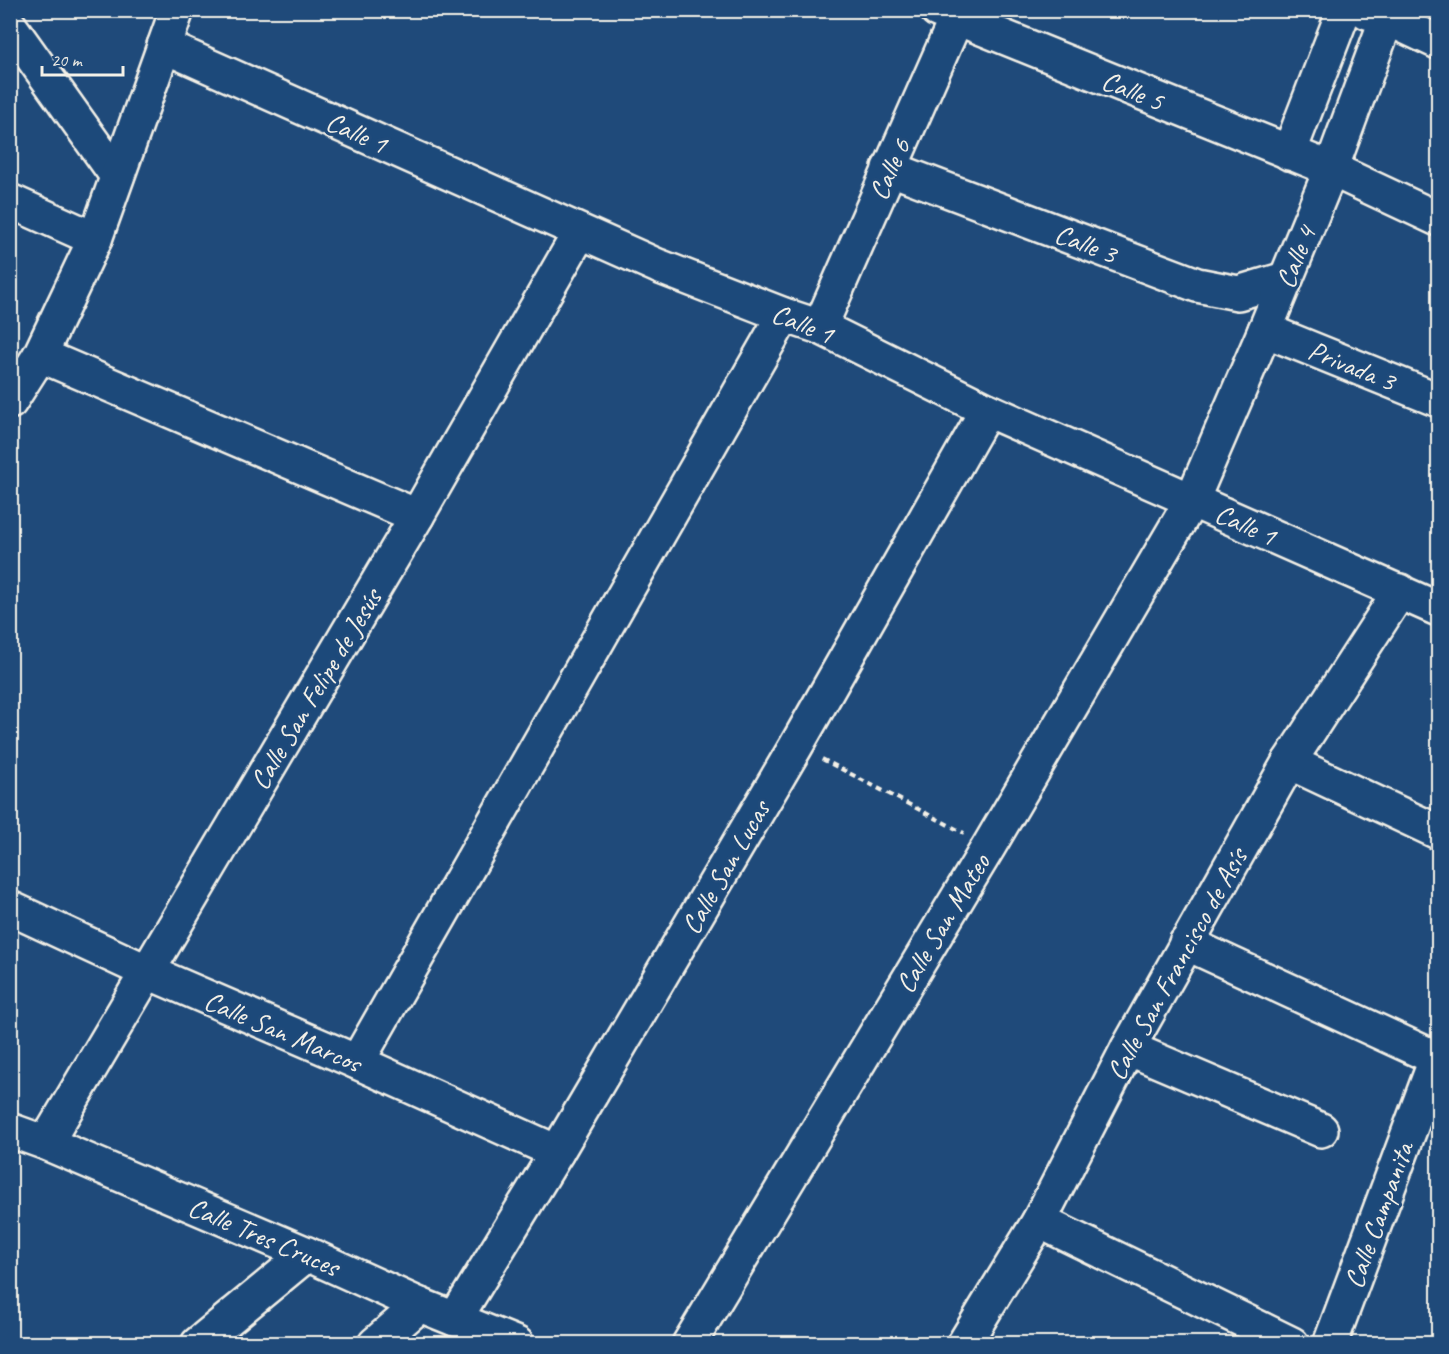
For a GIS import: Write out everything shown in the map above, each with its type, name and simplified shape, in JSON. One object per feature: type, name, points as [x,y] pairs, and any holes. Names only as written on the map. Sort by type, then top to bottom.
[{"type":"street","points":[[10,402],[40,355],[95,239],[177,10]]},
{"type":"street","points":[[1289,153],[1344,10]]},
{"type":"street","name":"Calle 5","points":[[951,13],[1331,169],[1438,219]]},
{"type":"street","name":"Calle 6","points":[[820,327],[890,168],[951,13]]},
{"type":"street","points":[[1380,13],[1438,42]]},
{"type":"street","name":"Calle 4","points":[[1192,500],[1331,169],[1380,13]]},
{"type":"street","points":[[10,26],[117,176]]},
{"type":"street","name":"Calle 1","points":[[164,45],[657,266],[820,327],[987,410],[1438,609]]},
{"type":"street","points":[[10,60],[38,96]]},
{"type":"street","name":"Calle 3","points":[[890,168],[1197,285],[1239,293],[1286,279]]},
{"type":"street","points":[[10,201],[95,239]]},
{"type":"street","name":"Calle San Felipe de Jesús","points":[[46,1143],[417,516],[580,232]]},
{"type":"street","points":[[357,1062],[784,315]]},
{"type":"street","name":"Privada 3","points":[[1265,330],[1438,400]]},
{"type":"street","points":[[40,355],[417,516]]},
{"type":"street","name":"Calle San Lucas","points":[[455,1319],[557,1152],[796,746],[987,410]]},
{"type":"street","name":"Calle San Mateo","points":[[689,1344],[989,846],[1192,500]]},
{"type":"street","name":"Calle San Francisco de Asís","points":[[964,1344],[1039,1221],[1128,1048],[1288,762],[1400,591]]},
{"type":"street","points":[[1288,762],[1438,832]]},
{"type":"street","name":"Calle San Marcos","points":[[10,908],[148,972],[357,1062],[557,1152]]},
{"type":"street","points":[[1186,943],[1438,1057]]},
{"type":"street","points":[[1128,1048],[1321,1130]]},
{"type":"street","name":"Calle Campanita","points":[[1330,1344],[1438,1057]]},
{"type":"street","name":"Calle Tres Cruces","points":[[10,1130],[46,1143],[307,1254],[420,1305],[517,1344]]},
{"type":"street","points":[[1039,1221],[1292,1344]]},
{"type":"street","points":[[198,1344],[307,1254]]},
{"type":"street","points":[[375,1344],[420,1305]]},
{"type":"path","points":[[796,746],[989,846]]}]
